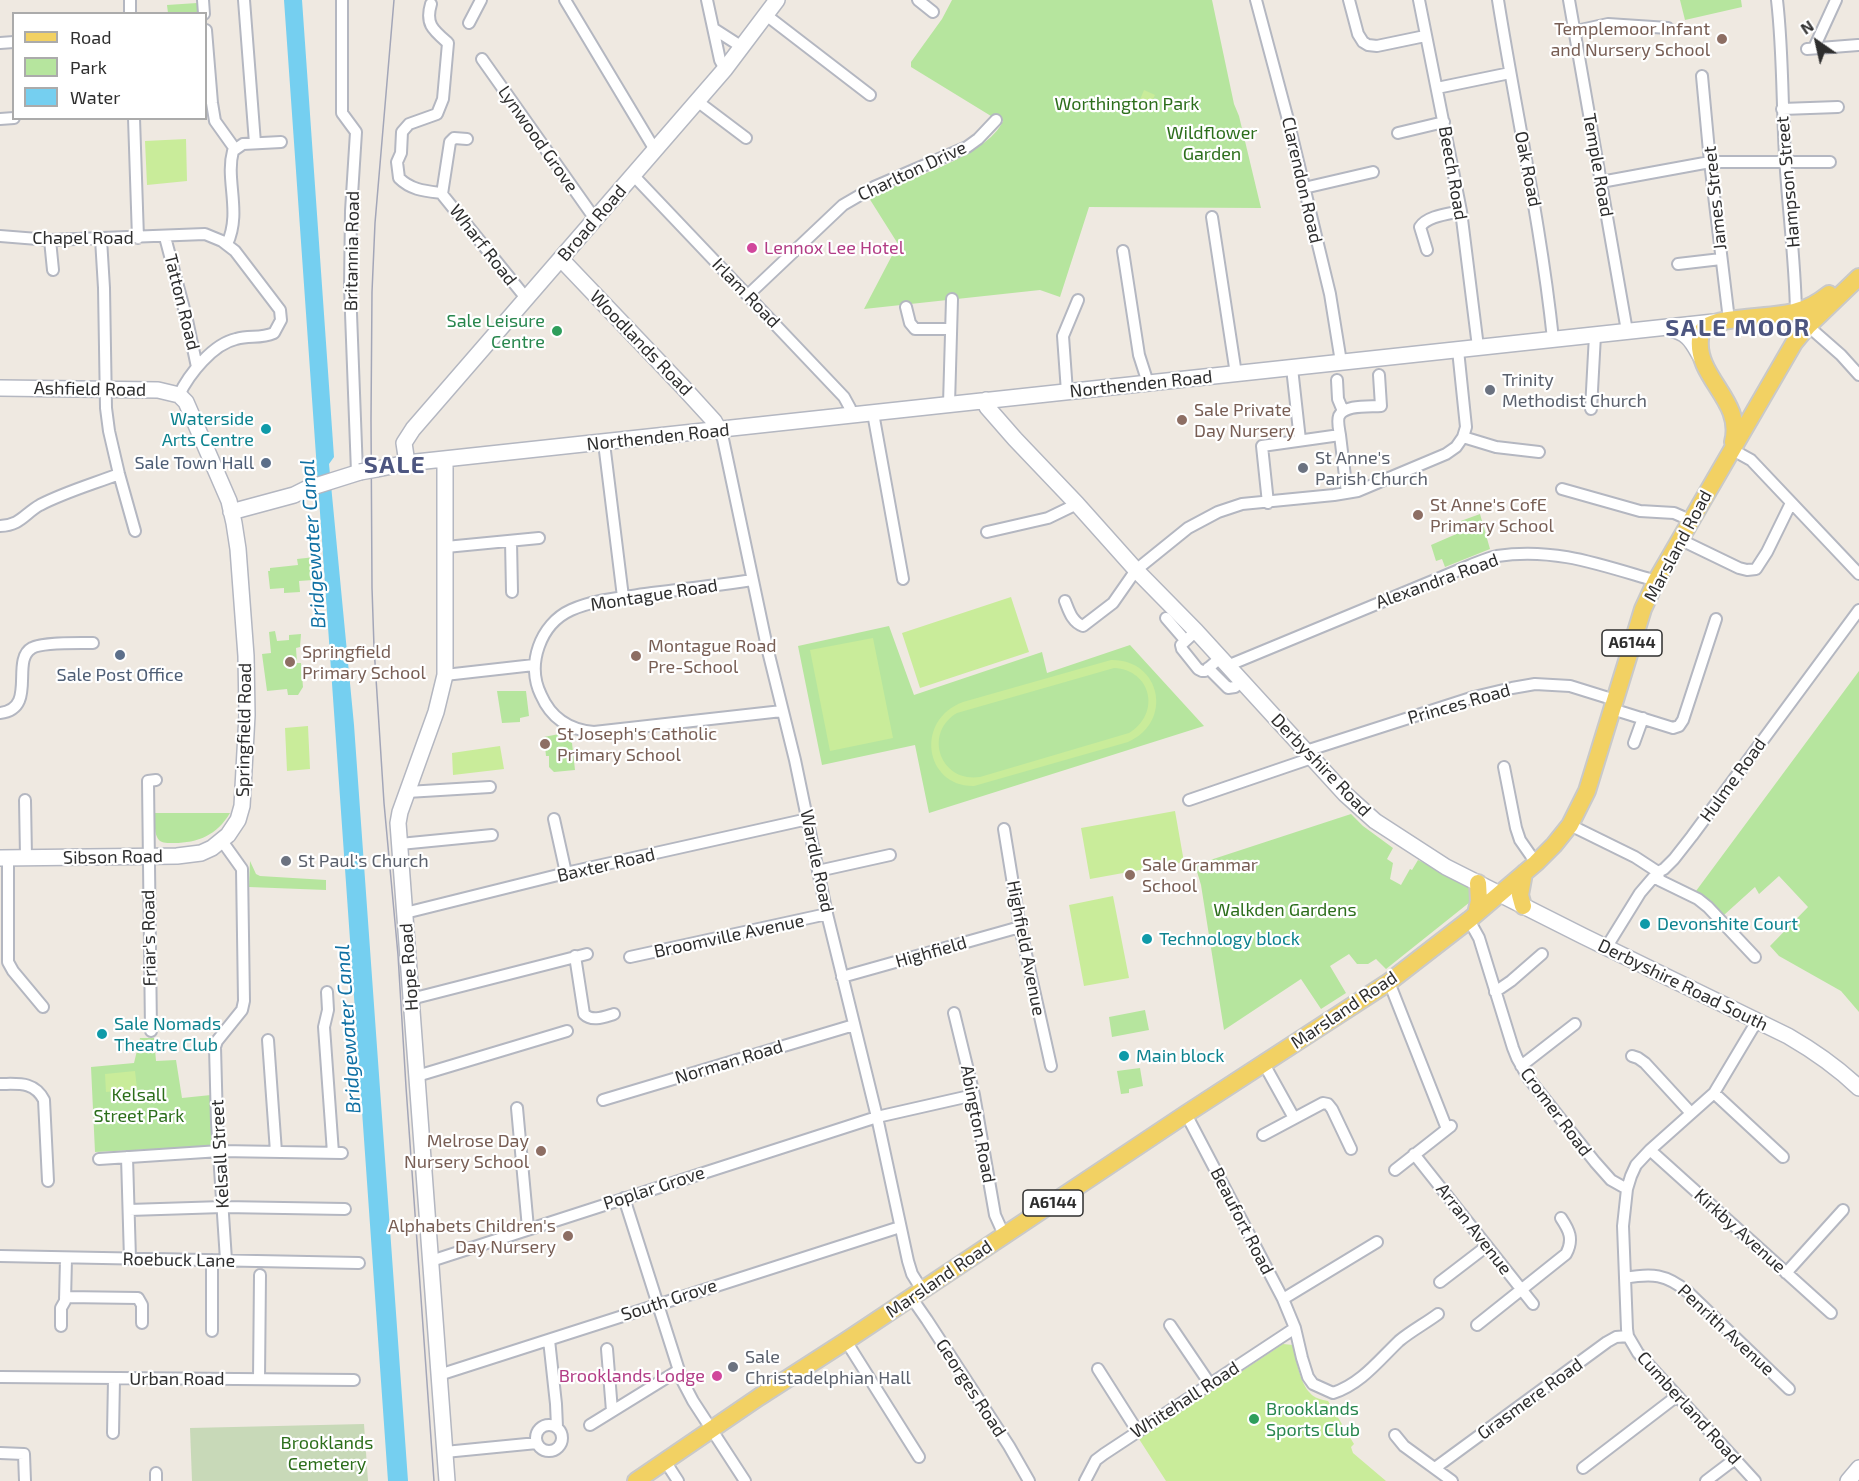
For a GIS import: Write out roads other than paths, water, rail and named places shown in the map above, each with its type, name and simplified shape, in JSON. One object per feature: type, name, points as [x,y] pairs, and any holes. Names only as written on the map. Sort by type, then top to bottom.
[{"type":"main road","name":"Northenden Road","points":[[1721,321],[1796,312],[1815,305],[1859,267]]},
{"type":"main road","name":"A6144","points":[[1808,326],[1859,277]]},
{"type":"main road","points":[[1701,357],[1702,331],[1721,321]]},
{"type":"main road","name":"Marsland Road","points":[[636,1481],[1186,1114],[1389,982],[1472,917],[1554,845],[1570,825],[1587,791],[1643,609],[1656,581],[1731,448],[1794,343],[1808,326]]},
{"type":"main road","name":"A6144","points":[[1701,357],[1726,399],[1736,426],[1731,448]]},
{"type":"main road","points":[[1726,399],[1738,404],[1752,403],[1766,391]]},
{"type":"main road","points":[[1523,906],[1520,895],[1530,868]]},
{"type":"main road","points":[[1472,917],[1479,901],[1478,883]]},
{"type":"street","points":[[244,0],[255,143]]},
{"type":"street","name":"Britannia Road","points":[[342,0],[342,113],[356,132],[351,211],[350,287],[353,473]]},
{"type":"street","points":[[469,23],[481,0]]},
{"type":"street","points":[[565,0],[654,150]]},
{"type":"street","points":[[707,0],[720,60],[725,69]]},
{"type":"street","name":"Broad Road","points":[[377,469],[404,443],[526,298],[725,69],[777,0]]},
{"type":"street","points":[[918,0],[933,12]]},
{"type":"street","name":"Clarendon Road","points":[[1256,0],[1330,294],[1341,362]]},
{"type":"street","points":[[1349,0],[1358,34],[1364,42],[1373,46],[1425,36]]},
{"type":"street","name":"Beech Road","points":[[1419,0],[1461,211],[1478,347]]},
{"type":"street","name":"Oak Road","points":[[1498,0],[1541,237],[1553,339]]},
{"type":"street","name":"Temple Road","points":[[1569,0],[1627,331]]},
{"type":"street","name":"Hampson Street","points":[[1777,0],[1781,37],[1785,162],[1793,240],[1796,312]]},
{"type":"street","points":[[1836,0],[1811,49],[1858,45]]},
{"type":"street","name":"Wharf Road","points":[[431,4],[427,16],[431,27],[448,43],[443,99],[437,114],[409,124],[402,132],[401,153],[397,162],[399,178],[407,186],[442,194],[526,298]]},
{"type":"street","points":[[766,15],[870,95]]},
{"type":"street","points":[[1576,32],[1608,24],[1668,28]]},
{"type":"street","points":[[714,29],[742,47]]},
{"type":"street","points":[[207,42],[215,121],[235,149]]},
{"type":"street","name":"Lynwood Grove","points":[[482,59],[595,219]]},
{"type":"street","points":[[1437,88],[1510,73]]},
{"type":"street","name":"James Street","points":[[1702,76],[1721,259],[1721,321]]},
{"type":"street","points":[[697,101],[746,138]]},
{"type":"street","points":[[1782,109],[1838,107]]},
{"type":"street","points":[[134,120],[138,238]]},
{"type":"street","name":"Charlton Drive","points":[[748,295],[843,205],[874,187],[967,147],[987,131],[996,120]]},
{"type":"street","points":[[1398,133],[1444,122]]},
{"type":"street","points":[[442,194],[450,142],[454,138],[467,139]]},
{"type":"street","points":[[227,244],[232,233],[234,203],[231,162],[235,149],[238,146],[255,143],[281,142]]},
{"type":"street","points":[[1601,182],[1710,162],[1830,162]]},
{"type":"street","points":[[1304,188],[1373,172]]},
{"type":"street","name":"Irlam Road","points":[[633,175],[844,397],[850,408],[850,415]]},
{"type":"street","points":[[1427,250],[1421,224],[1461,211]]},
{"type":"street","points":[[1212,217],[1236,374]]},
{"type":"street","name":"Chapel Road","points":[[0,236],[50,240],[205,234],[227,244],[235,251],[280,310],[281,320],[277,329],[267,336],[244,337],[228,342],[197,367]]},
{"type":"street","name":"Tatton Road","points":[[165,237],[185,310],[197,367]]},
{"type":"street","points":[[101,239],[105,390],[109,431],[135,531]]},
{"type":"street","points":[[50,240],[53,270]]},
{"type":"street","points":[[1123,251],[1139,355],[1148,383]]},
{"type":"street","name":"Woodlands Road","points":[[561,259],[682,386],[714,421],[719,430]]},
{"type":"street","points":[[1678,264],[1721,259]]},
{"type":"street","points":[[949,404],[952,299]]},
{"type":"street","points":[[1067,392],[1063,336],[1078,300]]},
{"type":"street","points":[[906,307],[910,323],[915,329],[950,329]]},
{"type":"street","name":"Northenden Road","points":[[303,491],[353,473],[408,463],[1721,321]]},
{"type":"street","points":[[1808,326],[1841,355],[1859,375]]},
{"type":"street","points":[[1666,328],[1681,331],[1686,335],[1701,357]]},
{"type":"street","points":[[1591,409],[1595,335]]},
{"type":"street","points":[[1065,601],[1073,619],[1077,624],[1083,626],[1113,603],[1136,570],[1203,519],[1242,504],[1358,491],[1446,454],[1456,447],[1466,428],[1458,350]]},
{"type":"street","points":[[197,367],[179,395],[189,407],[230,506],[303,491]]},
{"type":"street","points":[[1292,368],[1300,440]]},
{"type":"street","points":[[1347,493],[1338,420],[1343,411],[1351,408],[1381,406],[1379,375]]},
{"type":"street","points":[[1337,380],[1338,399],[1343,411]]},
{"type":"street","name":"Ashfield Road","points":[[0,388],[158,390],[179,395]]},
{"type":"street","name":"Derbyshire Road","points":[[986,400],[987,407],[1008,431],[1136,570],[1173,620],[1218,664],[1241,682],[1358,807],[1375,821],[1446,867],[1499,894]]},
{"type":"street","points":[[873,413],[903,579]]},
{"type":"street","name":"Wardle Road","points":[[719,430],[723,439],[766,647],[808,819],[827,914],[878,1117],[916,1294]]},
{"type":"street","points":[[1268,502],[1262,446],[1340,435]]},
{"type":"street","points":[[1463,437],[1496,447],[1539,453]]},
{"type":"street","points":[[404,443],[408,463]]},
{"type":"street","points":[[604,443],[628,596]]},
{"type":"street","points":[[1731,448],[1751,460],[1859,574]]},
{"type":"street","name":"Hope Road","points":[[445,459],[445,675],[436,712],[399,817],[447,1481]]},
{"type":"street","points":[[0,526],[14,524],[25,519],[40,506],[119,474]]},
{"type":"street","points":[[1562,489],[1622,507],[1674,513],[1690,520]]},
{"type":"street","points":[[236,536],[248,513],[286,500],[303,491]]},
{"type":"street","points":[[1679,539],[1739,568],[1756,569],[1791,503]]},
{"type":"street","points":[[987,532],[1048,518],[1077,504]]},
{"type":"street","name":"Springfield Road","points":[[222,841],[238,820],[242,806],[247,715],[246,656],[236,536],[230,506]]},
{"type":"street","points":[[446,547],[538,537]]},
{"type":"street","points":[[511,541],[512,592]]},
{"type":"street","name":"Alexandra Road","points":[[1218,664],[1495,556],[1528,553],[1570,556],[1656,581]]},
{"type":"street","name":"Montague Road","points":[[534,665],[546,630],[560,617],[580,606],[628,596],[752,580]]},
{"type":"street","name":"Hulme Road","points":[[1606,948],[1640,893],[1658,872],[1669,864],[1692,836],[1859,610]]},
{"type":"street","name":"Princes Road","points":[[1189,800],[1309,754],[1474,697],[1535,684],[1570,686],[1643,718],[1673,728],[1679,726],[1683,720],[1716,619]]},
{"type":"street","name":"Derbyshire Road","points":[[1190,635],[1181,645],[1182,649],[1202,671],[1218,664]]},
{"type":"street","points":[[0,713],[9,711],[22,694],[23,663],[29,650],[38,645],[93,643]]},
{"type":"street","points":[[445,675],[534,665],[537,686],[547,706],[569,726],[594,732],[782,711]]},
{"type":"street","points":[[1634,743],[1643,718]]},
{"type":"street","points":[[1504,767],[1516,828],[1530,868]]},
{"type":"street","name":"Friar's Road","points":[[151,1031],[148,781],[156,780]]},
{"type":"street","points":[[407,792],[490,787]]},
{"type":"street","points":[[25,800],[26,857]]},
{"type":"street","points":[[554,819],[566,873]]},
{"type":"street","name":"Baxter Road","points":[[405,913],[566,873],[808,819]]},
{"type":"street","points":[[1570,825],[1635,857],[1658,872],[1659,880],[1698,899],[1755,957]]},
{"type":"street","name":"Highfield Avenue","points":[[1004,829],[1020,927],[1051,1066]]},
{"type":"street","points":[[400,844],[492,835]]},
{"type":"street","name":"Sibson Road","points":[[4,858],[177,856],[201,853],[222,841]]},
{"type":"street","name":"Kelsall Street","points":[[222,841],[242,869],[244,1001],[242,1010],[217,1041],[215,1047],[217,1123],[226,1260]]},
{"type":"street","points":[[818,871],[890,855]]},
{"type":"street","points":[[4,858],[8,962],[43,1007]]},
{"type":"street","name":"Derbyshire Road South","points":[[1499,894],[1788,1036],[1817,1053],[1859,1088]]},
{"type":"street","name":"Broomville Avenue","points":[[630,957],[827,914]]},
{"type":"street","name":"Cromer Road","points":[[1472,917],[1513,1048],[1521,1066],[1540,1094],[1595,1162],[1611,1180],[1627,1189]]},
{"type":"street","name":"Highfield","points":[[842,976],[1020,927]]},
{"type":"street","points":[[411,999],[587,954]]},
{"type":"street","points":[[1495,992],[1542,954]]},
{"type":"street","points":[[575,956],[584,1014],[592,1019],[614,1014]]},
{"type":"street","points":[[1389,982],[1450,1126],[1395,1170]]},
{"type":"street","points":[[99,1159],[220,1151],[337,1153],[324,1027],[325,1000]]},
{"type":"street","name":"Abington Road","points":[[954,1012],[974,1095],[995,1215],[1004,1235]]},
{"type":"street","name":"Cumberland Road","points":[[1755,1481],[1638,1353],[1628,1336],[1623,1226],[1627,1189],[1636,1165],[1650,1149],[1714,1094],[1757,1021]]},
{"type":"street","points":[[1521,1066],[1575,1024]]},
{"type":"street","name":"Norman Road","points":[[603,1100],[854,1025]]},
{"type":"street","points":[[417,1076],[567,1031]]},
{"type":"street","points":[[268,1040],[276,1152]]},
{"type":"street","points":[[1632,1056],[1645,1063],[1691,1113]]},
{"type":"street","points":[[1264,1064],[1294,1118]]},
{"type":"street","points":[[0,1084],[29,1085],[44,1100],[48,1181]]},
{"type":"street","points":[[1714,1094],[1783,1157]]},
{"type":"street","name":"Poplar Grove","points":[[431,1261],[878,1117],[974,1095]]},
{"type":"street","points":[[1263,1135],[1323,1103],[1328,1104],[1332,1109],[1351,1149]]},
{"type":"street","points":[[517,1108],[528,1228]]},
{"type":"street","name":"Beaufort Road","points":[[1186,1114],[1282,1299],[1295,1328],[1308,1377],[1313,1384],[1333,1393],[1343,1390],[1379,1363],[1401,1340],[1438,1314]]},
{"type":"street","name":"Kirkby Avenue","points":[[1650,1149],[1831,1313]]},
{"type":"street","name":"Arran Avenue","points":[[1414,1154],[1533,1304]]},
{"type":"street","points":[[127,1157],[130,1259]]},
{"type":"street","points":[[624,1198],[687,1391],[745,1481]]},
{"type":"street","points":[[129,1210],[223,1207],[345,1209]]},
{"type":"street","points":[[1786,1273],[1843,1210]]},
{"type":"street","points":[[1477,1325],[1566,1254],[1571,1241],[1568,1228],[1561,1218]]},
{"type":"street","name":"South Grove","points":[[439,1375],[900,1227]]},
{"type":"street","points":[[1282,1299],[1376,1240]]},
{"type":"street","points":[[1440,1282],[1486,1246]]},
{"type":"street","name":"Roebuck Lane","points":[[0,1256],[358,1263]]},
{"type":"street","points":[[61,1326],[61,1308],[65,1297],[66,1258]]},
{"type":"street","points":[[212,1260],[212,1331]]},
{"type":"street","points":[[259,1379],[260,1275]]},
{"type":"street","name":"Penrith Avenue","points":[[1625,1278],[1639,1275],[1666,1277],[1675,1281],[1789,1389]]},
{"type":"street","name":"Georges Road","points":[[916,1294],[927,1320],[1009,1446],[1029,1481]]},
{"type":"street","points":[[65,1297],[138,1298],[142,1305],[142,1323]]},
{"type":"street","points":[[1170,1325],[1210,1384]]},
{"type":"street","name":"Whitehall Road","points":[[1085,1481],[1096,1460],[1295,1328]]},
{"type":"street","name":"Grasmere Road","points":[[1435,1468],[1607,1342],[1616,1337],[1628,1336]]},
{"type":"street","points":[[549,1340],[557,1427],[562,1438],[556,1449],[543,1450],[537,1443],[536,1435],[541,1428],[549,1425],[557,1427]]},
{"type":"street","points":[[846,1341],[919,1457]]},
{"type":"street","points":[[607,1349],[612,1411]]},
{"type":"street","points":[[1098,1369],[1138,1432]]},
{"type":"street","points":[[590,1425],[679,1370]]},
{"type":"street","name":"Urban Road","points":[[0,1377],[354,1380]]},
{"type":"street","points":[[113,1434],[109,1420],[114,1379]]},
{"type":"street","points":[[1583,1468],[1677,1396]]},
{"type":"street","points":[[1395,1435],[1404,1446],[1452,1481]]},
{"type":"street","points":[[445,1452],[537,1443]]},
{"type":"street","points":[[0,1453],[24,1454],[25,1481]]},
{"type":"street","points":[[1706,1481],[1734,1459]]},
{"type":"street","points":[[665,1461],[678,1481]]},
{"type":"street","points":[[1848,1481],[1859,1468]]},
{"type":"water","points":[[284,0],[302,0],[334,457],[329,464],[354,725],[408,1481],[388,1481]]},
{"type":"tram line","points":[[394,0],[375,223],[372,292],[372,588],[384,803],[398,955],[434,1481]]},
{"type":"place","name":"Templemoor Infant and Nursery School","points":[[1722,39]]},
{"type":"place","name":"Lennox Lee Hotel","points":[[752,248]]},
{"type":"place","name":"Sale Leisure Centre","points":[[557,331]]},
{"type":"place","name":"Trinity Methodist Church","points":[[1490,390]]},
{"type":"place","name":"Sale Private Day Nursery","points":[[1182,420]]},
{"type":"place","name":"Waterside Arts Centre","points":[[266,429]]},
{"type":"place","name":"Sale Town Hall","points":[[266,463]]},
{"type":"place","name":"St Anne's Parish Church","points":[[1303,468]]},
{"type":"place","name":"St Anne's CofE Primary School","points":[[1418,515]]},
{"type":"place","name":"Sale Post Office","points":[[120,655]]},
{"type":"place","name":"Montague Road Pre-School","points":[[636,656]]},
{"type":"place","name":"Springfield Primary School","points":[[290,662]]},
{"type":"place","name":"St Joseph's Catholic Primary School","points":[[545,744]]},
{"type":"place","name":"St Paul's Church","points":[[286,861]]},
{"type":"place","name":"Sale Grammar School","points":[[1130,875]]},
{"type":"place","name":"Devonshite Court","points":[[1645,924]]},
{"type":"place","name":"Technology block","points":[[1147,939]]},
{"type":"place","name":"Sale Nomads Theatre Club","points":[[102,1034]]},
{"type":"place","name":"Main block","points":[[1124,1056]]},
{"type":"place","name":"Melrose Day Nursery School","points":[[541,1151]]},
{"type":"place","name":"Alphabets Children's Day Nursery","points":[[568,1236]]},
{"type":"place","name":"Sale Christadelphian Hall","points":[[733,1367]]},
{"type":"place","name":"Brooklands Lodge","points":[[717,1376]]},
{"type":"place","name":"Brooklands Sports Club","points":[[1254,1419]]},
{"type":"district","name":"SALE MOOR","points":[[1738,328]]},
{"type":"district","name":"SALE","points":[[395,465]]},
{"type":"park label","name":"Worthington Park","points":[[1127,104]]},
{"type":"park label","name":"Wildflower Garden","points":[[1212,143]]},
{"type":"park label","name":"Walkden Gardens","points":[[1285,910]]},
{"type":"park label","name":"Kelsall Street Park","points":[[139,1105]]},
{"type":"park label","name":"Brooklands Cemetery","points":[[327,1453]]},
{"type":"water label","name":"Bridgewater Canal","points":[[313,544]]},
{"type":"water label","name":"Bridgewater Canal","points":[[348,1029]]}]
